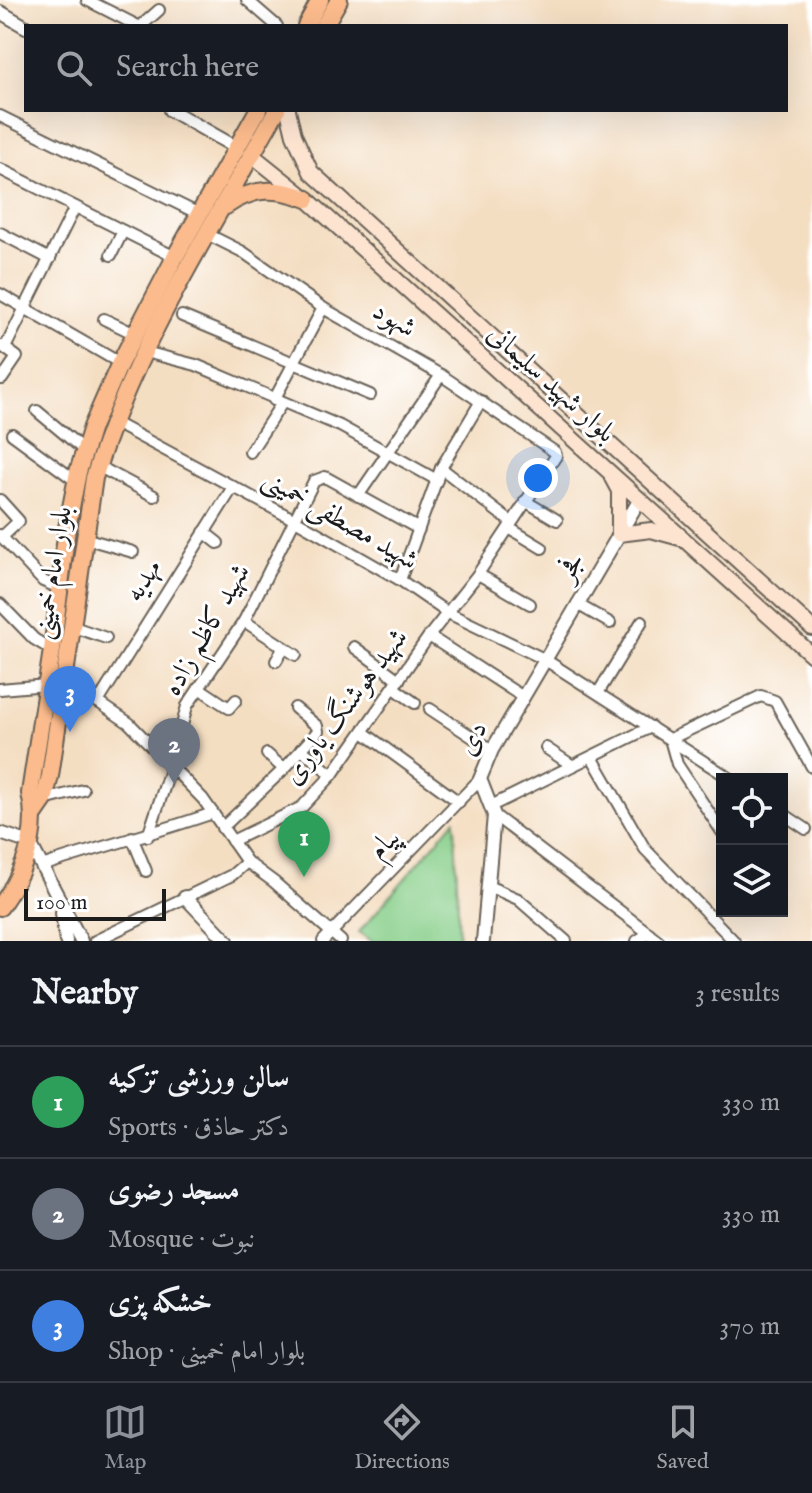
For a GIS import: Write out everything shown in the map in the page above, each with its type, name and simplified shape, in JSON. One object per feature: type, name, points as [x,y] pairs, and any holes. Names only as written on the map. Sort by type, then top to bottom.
[{"type":"main road","points":[[307,24],[320,0]]},
{"type":"main road","points":[[325,24],[339,0]]},
{"type":"main road","name":"بلوار امام خمینی","points":[[0,907],[18,879],[39,806],[30,793],[71,626],[98,466],[113,422],[145,352],[221,209],[257,112]]},
{"type":"main road","name":"بلوار امام خمینی","points":[[54,687],[52,650],[59,588],[76,481],[92,427],[120,363],[199,214],[275,112]]},
{"type":"main road","name":"بلوار شهید سلیمانی","points":[[288,112],[294,135],[311,172],[812,628]]},
{"type":"main road","name":"بلوار شهید سلیمانی","points":[[244,152],[307,199],[812,655]]},
{"type":"main road","points":[[221,209],[236,198],[253,192],[281,191],[307,199]]},
{"type":"main road","points":[[608,471],[619,491],[619,534],[651,530],[684,539]]},
{"type":"main road","points":[[640,499],[650,483]]},
{"type":"street","points":[[87,0],[136,24]]},
{"type":"street","points":[[247,0],[275,24]]},
{"type":"street","points":[[142,24],[159,10]]},
{"type":"street","points":[[0,12],[24,26]]},
{"type":"street","points":[[174,112],[244,152]]},
{"type":"street","points":[[0,116],[199,214]]},
{"type":"street","points":[[0,169],[175,257]]},
{"type":"street","points":[[2,379],[17,357],[3,346],[26,309],[75,207]]},
{"type":"street","points":[[111,255],[123,231]]},
{"type":"street","points":[[0,233],[50,259]]},
{"type":"street","name":"شهود","points":[[207,234],[243,252],[323,308],[441,375],[555,452]]},
{"type":"street","points":[[0,294],[120,363]]},
{"type":"street","points":[[250,452],[323,308]]},
{"type":"street","points":[[182,316],[370,395]]},
{"type":"street","points":[[104,319],[135,334]]},
{"type":"street","points":[[145,352],[196,365],[340,426],[437,480]]},
{"type":"street","points":[[358,496],[441,375]]},
{"type":"street","points":[[400,580],[441,468],[481,401]]},
{"type":"street","points":[[37,411],[85,451]]},
{"type":"street","name":"شهید مصطفی خمینی","points":[[113,422],[295,520],[400,580],[448,613],[544,659],[722,773]]},
{"type":"street","points":[[12,434],[76,481]]},
{"type":"street","name":"شهید هوشنگ یاوری","points":[[232,841],[302,807],[332,775],[429,636],[478,574],[555,460],[555,452]]},
{"type":"street","points":[[98,466],[154,496]]},
{"type":"street","points":[[441,468],[542,548]]},
{"type":"street","name":"شهید کاظم زاده","points":[[148,836],[187,706],[244,621],[314,481],[325,477],[419,529]]},
{"type":"street","name":"مهدیه","points":[[98,702],[233,487]]},
{"type":"street","name":"فجر","points":[[544,659],[640,499]]},
{"type":"street","points":[[0,500],[19,521],[1,536],[43,581],[59,588]]},
{"type":"street","points":[[525,501],[557,520]]},
{"type":"street","points":[[204,532],[218,543]]},
{"type":"street","points":[[84,538],[133,552]]},
{"type":"street","points":[[478,574],[530,604]]},
{"type":"street","points":[[0,604],[34,639],[52,650]]},
{"type":"street","points":[[577,604],[610,623]]},
{"type":"street","points":[[244,621],[296,655]]},
{"type":"street","points":[[598,693],[642,621]]},
{"type":"street","points":[[71,626],[106,638]]},
{"type":"street","points":[[429,636],[523,697]]},
{"type":"street","points":[[276,661],[284,647]]},
{"type":"street","points":[[354,647],[415,703]]},
{"type":"street","name":"دی","points":[[483,941],[493,810],[480,779],[492,750],[544,659]]},
{"type":"street","points":[[1,688],[54,687],[98,702],[129,723],[213,813],[247,862],[341,941]]},
{"type":"street","points":[[199,688],[229,708],[236,700]]},
{"type":"street","points":[[716,823],[677,764],[670,739],[761,696],[775,701],[812,767]]},
{"type":"street","points":[[222,828],[284,769],[319,727],[295,708]]},
{"type":"street","points":[[430,709],[492,750]]},
{"type":"street","points":[[651,727],[493,810],[659,941]]},
{"type":"street","points":[[363,732],[459,802]]},
{"type":"street","points":[[546,748],[573,766]]},
{"type":"street","points":[[301,749],[332,775]]},
{"type":"street","points":[[267,754],[284,769]]},
{"type":"street","points":[[592,757],[645,849],[734,941]]},
{"type":"street","name":"پیام","points":[[323,941],[480,779]]},
{"type":"street","points":[[39,806],[83,790]]},
{"type":"street","points":[[42,866],[132,837],[148,836],[213,813]]},
{"type":"street","points":[[788,817],[806,829]]},
{"type":"street","points":[[0,833],[30,843],[81,941]]},
{"type":"street","points":[[132,837],[146,871]]},
{"type":"street","points":[[95,941],[232,875],[247,862]]},
{"type":"street","points":[[488,886],[518,899],[566,941]]},
{"type":"street","points":[[185,897],[227,941]]},
{"type":"street","points":[[61,906],[66,941]]},
{"type":"street","points":[[637,941],[649,933]]},
{"type":"green space","points":[[455,820],[459,941],[372,941],[359,932]]},
{"type":"place","name":"خشکه پزی","points":[[70,732]]},
{"type":"place","name":"مسجد رضوی","points":[[174,784]]},
{"type":"place","name":"سالن ورزشی تزکیه","points":[[304,877]]}]
